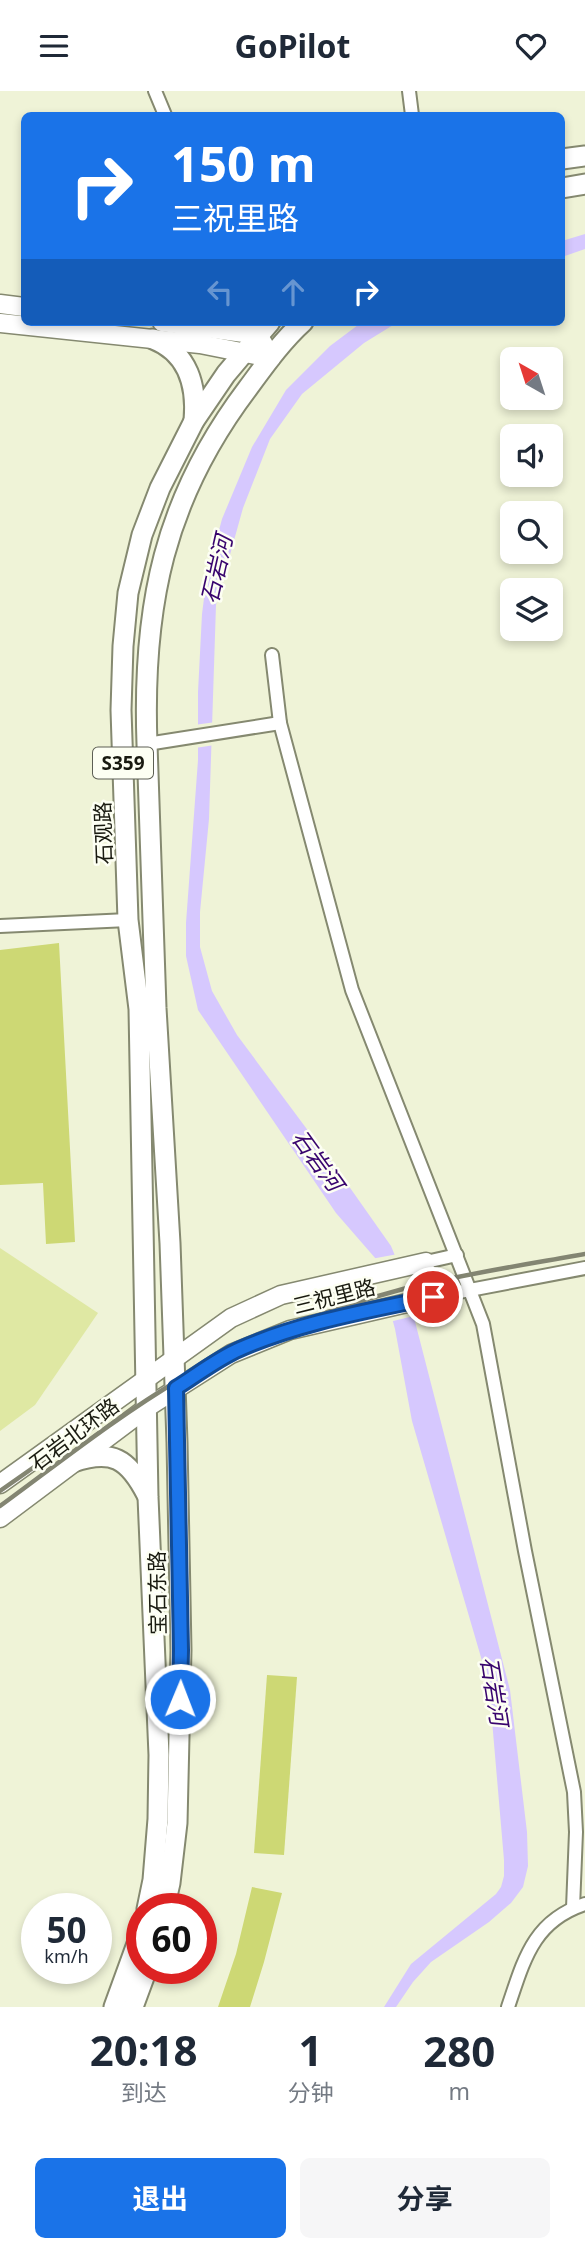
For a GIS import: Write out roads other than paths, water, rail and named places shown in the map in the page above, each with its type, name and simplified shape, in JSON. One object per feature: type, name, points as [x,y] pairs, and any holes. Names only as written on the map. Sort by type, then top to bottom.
[{"type":"main road","points":[[565,159],[585,156]]},
{"type":"main road","points":[[565,187],[585,184]]},
{"type":"main road","name":"石观路","points":[[147,1380],[139,1009],[128,920],[121,710],[128,593],[142,535],[160,488],[194,421],[260,326]]},
{"type":"main road","points":[[174,1360],[156,1008],[145,702],[153,603],[165,548],[184,496],[206,451],[236,403],[299,326]]},
{"type":"main road","points":[[158,331],[187,367],[195,395],[194,421]]},
{"type":"main road","name":"宝石东路","points":[[168,1893],[177,1823],[181,1650],[174,1360]]},
{"type":"main road","name":"宝石东路","points":[[147,1380],[148,1497],[159,1755],[155,1856],[149,1893]]},
{"type":"main road","points":[[73,1462],[96,1455],[117,1459],[137,1477],[148,1497]]},
{"type":"main road","points":[[114,2007],[126,1974]]},
{"type":"main road","points":[[133,2007],[141,1984]]},
{"type":"street","points":[[155,91],[164,112]]},
{"type":"street","points":[[409,91],[412,112]]},
{"type":"street","points":[[0,304],[21,307]]},
{"type":"street","points":[[0,323],[21,324]]},
{"type":"street","points":[[59,326],[158,331],[260,326],[271,358]]},
{"type":"street","points":[[158,331],[200,344],[271,358]]},
{"type":"street","points":[[272,655],[280,723],[352,990],[484,1324],[525,1551],[574,1792],[579,1906],[552,1920],[529,1947],[508,2007]]},
{"type":"street","points":[[147,744],[280,723]]},
{"type":"street","points":[[0,926],[128,920]]},
{"type":"street","points":[[419,1264],[457,1255]]},
{"type":"street","name":"三祝里路","points":[[174,1360],[231,1318],[258,1304],[281,1295],[419,1264]]},
{"type":"street","points":[[427,1298],[585,1268]]},
{"type":"street","name":"三祝里路","points":[[176,1388],[231,1354],[262,1340],[290,1330],[427,1298]]},
{"type":"street","name":"石岩北环路","points":[[0,1484],[174,1360]]},
{"type":"street","name":"石岩北环路","points":[[0,1518],[176,1388]]},
{"type":"water","points":[[585,234],[585,249],[565,256],[565,240]]},
{"type":"water","name":"石岩河","points":[[357,326],[392,326],[364,343],[302,394],[270,439],[243,508],[216,605],[209,819],[200,912],[200,947],[212,991],[237,1035],[391,1246],[403,1275],[510,1690],[527,1832],[528,1866],[523,1887],[511,1903],[489,1922],[431,1962],[396,2007],[384,2007],[411,1964],[496,1894],[504,1876],[490,1697],[485,1671],[412,1421],[395,1329],[376,1259],[336,1213],[198,1010],[186,956],[198,760],[202,614],[207,575],[222,519],[252,447],[286,390],[330,346]]},
{"type":"railway","points":[[0,1506],[158,1393],[208,1364],[262,1338],[317,1316],[403,1289],[585,1254]]},
{"type":"railway","points":[[0,1491],[57,1451]]}]
